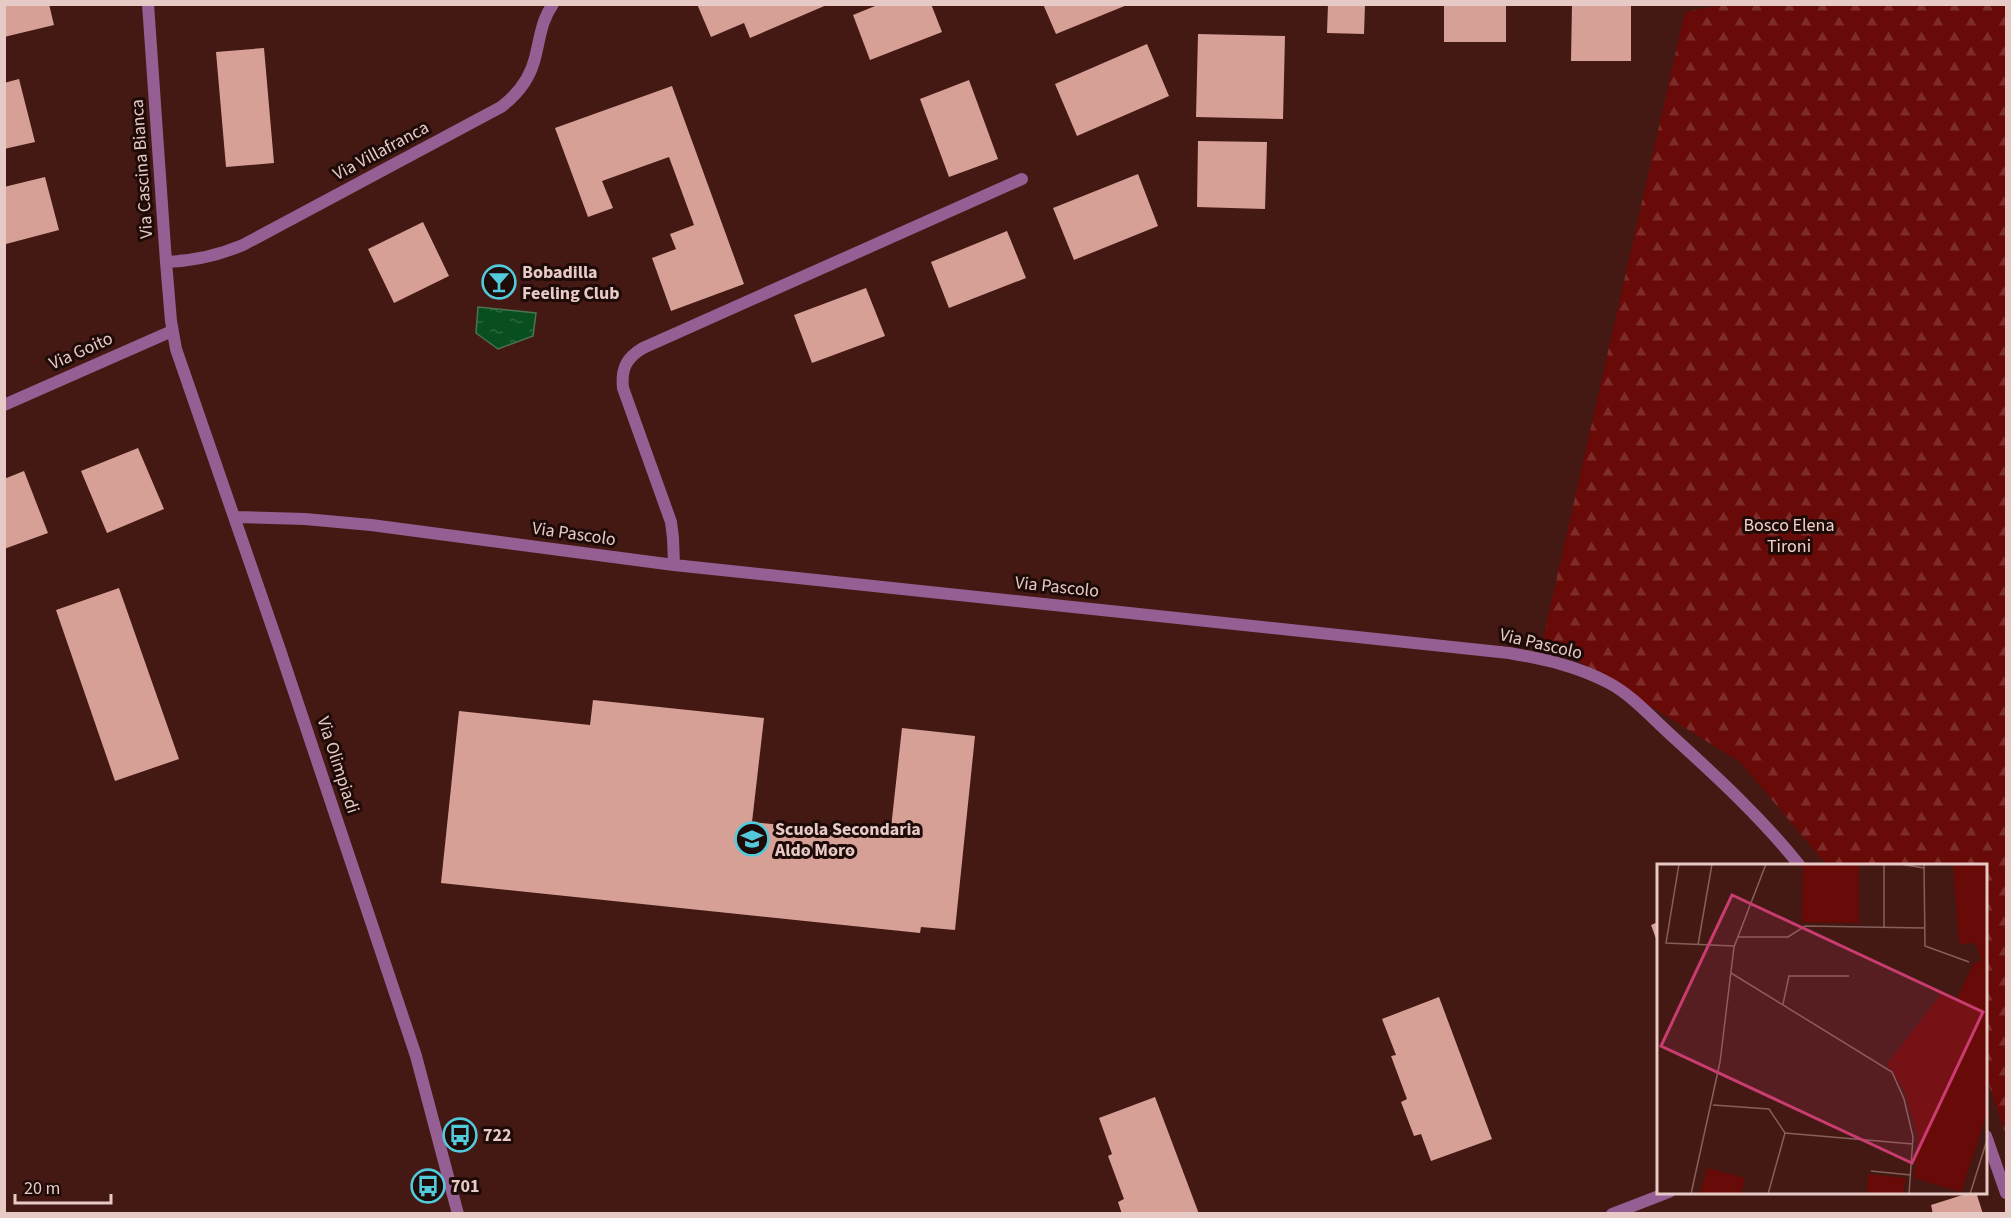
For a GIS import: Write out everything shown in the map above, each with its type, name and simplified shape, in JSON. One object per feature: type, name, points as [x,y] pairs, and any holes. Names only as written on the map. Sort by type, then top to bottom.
[{"type":"street","name":"Via Cascina Bianca","points":[[148,4],[172,331]]},
{"type":"street","name":"Via Villafranca","points":[[166,262],[197,260],[219,255],[243,245],[501,107],[516,95],[528,78],[535,61],[541,27],[553,4]]},
{"type":"street","points":[[674,565],[671,522],[622,388],[622,370],[628,359],[643,348],[1022,179]]},
{"type":"street","name":"Via Goito","points":[[4,405],[172,331]]},
{"type":"street","name":"Via Olimpiadi","points":[[172,331],[184,378],[279,647],[416,1056],[458,1214]]},
{"type":"street","name":"Via Pascolo","points":[[234,517],[305,519],[371,525],[674,565],[1509,653],[1562,664],[1597,677],[1630,698],[1732,791],[1762,821],[1798,864]]},
{"type":"street","points":[[1987,1139],[2007,1193]]},
{"type":"street","points":[[1612,1214],[1664,1194]]},
{"type":"green space","name":"Bosco Elena Tironi","points":[[1725,4],[2006,5],[2006,1135],[1987,1079],[1987,864],[1826,864],[1740,762],[1543,639],[1685,12]]},
{"type":"water","points":[[478,307],[536,313],[533,336],[498,349],[476,333]]},
{"type":"building","points":[[4,4],[49,4],[54,25],[4,37]]},
{"type":"building","points":[[697,4],[829,4],[750,38],[744,23],[711,37]]},
{"type":"building","points":[[880,4],[931,4],[942,32],[870,60],[853,15]]},
{"type":"building","points":[[1043,4],[1127,4],[1127,5],[1056,34]]},
{"type":"building","points":[[1328,4],[1365,4],[1364,34],[1327,33]]},
{"type":"building","points":[[1444,4],[1506,4],[1506,42],[1444,42]]},
{"type":"building","points":[[1572,4],[1631,4],[1631,61],[1571,61]]},
{"type":"building","points":[[1198,34],[1285,36],[1283,119],[1196,117]]},
{"type":"building","points":[[1147,44],[1169,96],[1077,136],[1055,84]]},
{"type":"building","points":[[264,48],[274,163],[226,167],[216,52]]},
{"type":"building","points":[[19,79],[35,142],[4,149],[4,83]]},
{"type":"building","points":[[969,80],[998,159],[949,177],[920,99]]},
{"type":"building","points":[[672,86],[744,284],[671,311],[652,258],[676,249],[670,234],[694,225],[669,157],[602,181],[613,208],[588,217],[555,128]]},
{"type":"building","points":[[1198,141],[1267,142],[1265,209],[1197,207]]},
{"type":"building","points":[[1138,174],[1158,226],[1074,260],[1053,208]]},
{"type":"building","points":[[45,177],[59,230],[6,244],[4,187]]},
{"type":"building","points":[[423,222],[449,276],[394,303],[368,249]]},
{"type":"building","points":[[1007,231],[1026,278],[949,308],[931,262]]},
{"type":"building","points":[[866,288],[885,336],[812,363],[794,315]]},
{"type":"building","points":[[138,448],[164,509],[107,533],[81,471]]},
{"type":"building","points":[[24,471],[48,533],[4,549],[4,479]]},
{"type":"building","points":[[119,588],[179,759],[115,781],[56,610]]},
{"type":"building","name":"Scuola Secondaria Aldo Moro","points":[[593,700],[764,718],[752,822],[890,837],[902,728],[975,736],[955,930],[921,927],[920,933],[441,883],[459,711],[590,725]]},
{"type":"building","points":[[1657,922],[1657,941],[1651,925]]},
{"type":"building","points":[[1439,997],[1492,1139],[1431,1161],[1421,1134],[1414,1136],[1401,1102],[1407,1099],[1391,1056],[1396,1055],[1382,1019]]},
{"type":"building","points":[[1155,1097],[1199,1214],[1122,1214],[1118,1202],[1124,1199],[1108,1156],[1112,1154],[1099,1118]]},
{"type":"building","points":[[1966,1194],[1977,1194],[1983,1214],[1933,1214],[1931,1205]]},
{"type":"place","name":"Bobadilla Feeling Club","points":[[499,282]]},
{"type":"place","name":"Scuola Secondaria Aldo Moro","points":[[752,839]]},
{"type":"place","name":"722","points":[[460,1135]]},
{"type":"place","name":"701","points":[[428,1186]]}]
